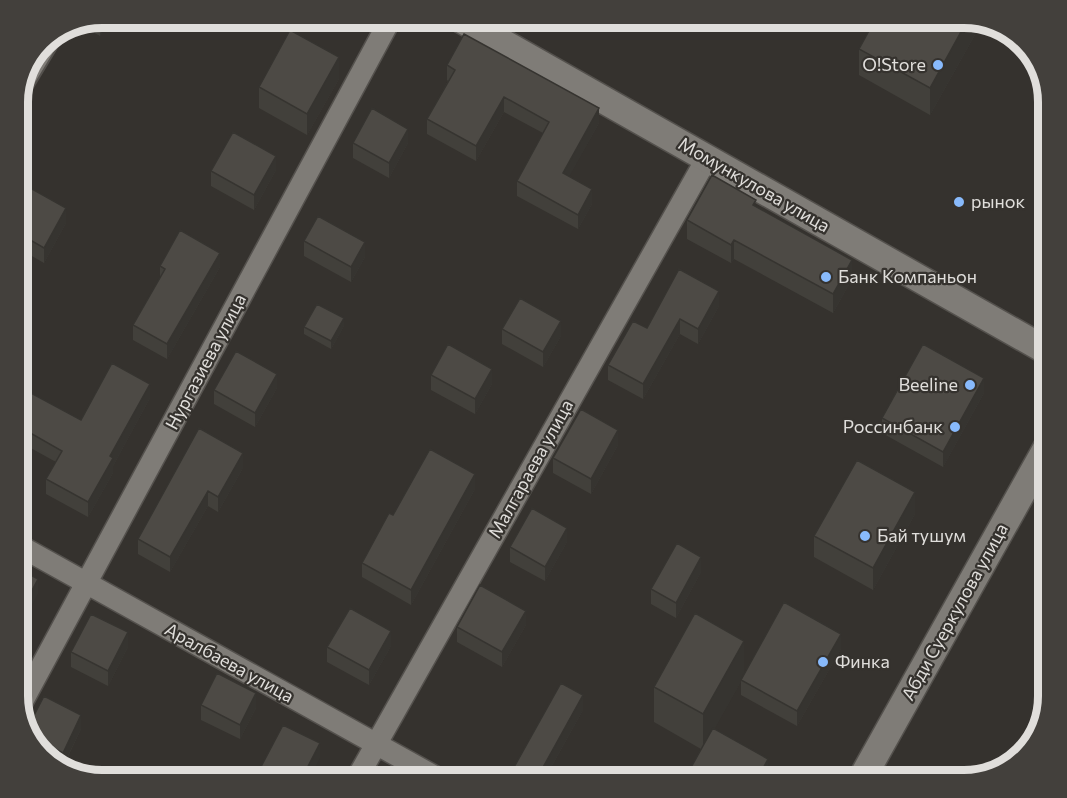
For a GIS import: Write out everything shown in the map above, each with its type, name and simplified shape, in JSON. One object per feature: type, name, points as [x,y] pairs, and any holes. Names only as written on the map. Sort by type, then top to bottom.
[{"type":"street","name":"Нургазиева улица","points":[[29,689],[386,28]]},
{"type":"street","name":"Момункулова улица","points":[[477,28],[1038,346]]},
{"type":"street","name":"Малгараева улица","points":[[362,770],[707,158]]},
{"type":"street","name":"Абди Суеркулова улица","points":[[867,770],[1038,464]]},
{"type":"street","name":"Аралбаева улица","points":[[29,551],[423,770]]},
{"type":"lane","points":[[34,75],[45,56]]},
{"type":"building","points":[[871,28],[963,28],[930,88],[859,49]]},
{"type":"building","points":[[290,30],[339,57],[307,114],[259,87]]},
{"type":"building","points":[[464,34],[599,108],[563,173],[592,189],[578,215],[517,181],[549,122],[504,97],[476,146],[427,119],[455,70],[447,65]]},
{"type":"building","points":[[372,108],[408,129],[389,163],[353,143]]},
{"type":"building","points":[[233,132],[276,156],[254,195],[211,171]]},
{"type":"building","points":[[712,175],[756,200],[753,205],[852,260],[833,294],[734,240],[731,245],[687,220]]},
{"type":"building","points":[[29,187],[66,208],[44,248],[29,239]]},
{"type":"building","points":[[318,216],[365,242],[351,267],[304,241]]},
{"type":"building","points":[[180,230],[220,253],[167,344],[133,325],[165,269],[160,266]]},
{"type":"building","points":[[679,269],[719,291],[698,329],[680,319],[643,384],[608,365],[633,321],[647,328]]},
{"type":"building","points":[[520,298],[561,321],[543,352],[502,329]]},
{"type":"building","points":[[317,304],[344,318],[331,341],[304,327]]},
{"type":"building","points":[[448,344],[492,369],[475,399],[431,375]]},
{"type":"building","points":[[923,344],[984,378],[943,452],[882,418]]},
{"type":"building","points":[[236,351],[277,374],[255,413],[214,390]]},
{"type":"building","points":[[112,363],[150,384],[110,456],[113,458],[88,502],[46,479],[62,451],[29,432],[29,392],[81,420]]},
{"type":"building","points":[[581,409],[618,430],[591,479],[553,458]]},
{"type":"building","points":[[199,428],[243,453],[218,497],[208,491],[170,557],[138,539]]},
{"type":"building","points":[[430,449],[475,474],[411,590],[362,563],[389,513],[393,515]]},
{"type":"building","name":"Бай тушум","points":[[857,460],[915,492],[873,568],[814,536]]},
{"type":"building","points":[[532,508],[567,528],[545,567],[510,547]]},
{"type":"building","points":[[677,543],[701,557],[676,603],[651,589]]},
{"type":"building","points":[[29,574],[38,579],[29,596]]},
{"type":"building","points":[[480,585],[526,611],[502,652],[457,627]]},
{"type":"building","points":[[784,602],[841,634],[797,711],[741,680]]},
{"type":"building","points":[[350,608],[391,631],[369,670],[327,647]]},
{"type":"building","points":[[695,613],[744,641],[703,714],[654,687]]},
{"type":"building","points":[[91,614],[128,632],[108,671],[71,652]]},
{"type":"building","points":[[217,673],[256,693],[240,725],[201,705]]},
{"type":"building","points":[[561,683],[583,695],[542,770],[513,769]]},
{"type":"building","points":[[44,696],[81,715],[63,753],[47,744],[32,719]]},
{"type":"building","points":[[283,725],[320,743],[306,770],[259,770]]},
{"type":"building","points":[[713,728],[768,759],[762,770],[690,770]]},
{"type":"place","name":"O!Store","points":[[938,65]]},
{"type":"place","name":"рынок","points":[[959,202]]},
{"type":"place","name":"Банк Компаньон","points":[[826,277]]},
{"type":"place","name":"Beeline","points":[[970,385]]},
{"type":"place","name":"Россинбанк","points":[[955,427]]},
{"type":"place","name":"Бай тушум","points":[[865,536]]},
{"type":"place","name":"Финка","points":[[823,662]]}]
